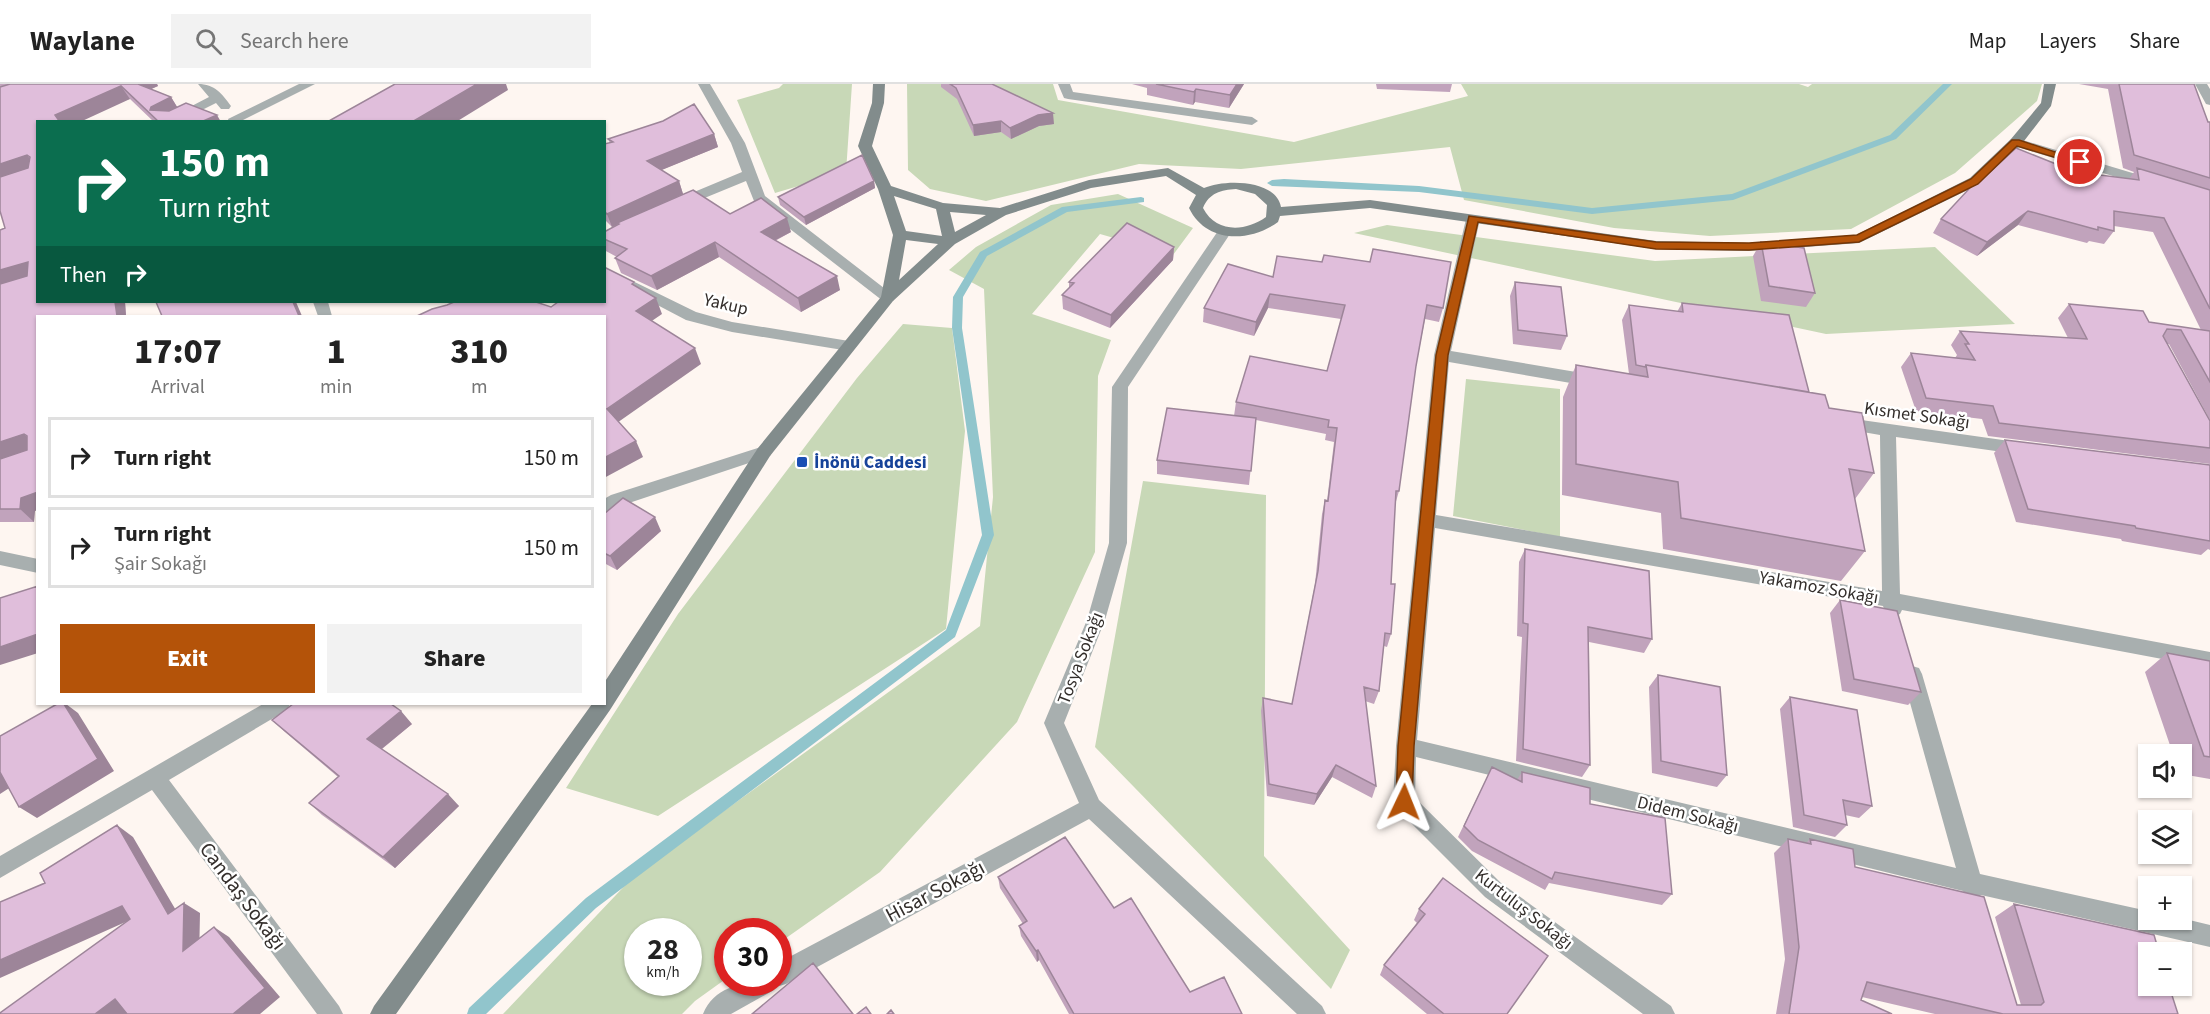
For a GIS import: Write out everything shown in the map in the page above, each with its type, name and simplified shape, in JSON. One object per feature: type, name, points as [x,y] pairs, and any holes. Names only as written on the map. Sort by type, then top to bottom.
[{"type":"street","points":[[204,84],[219,97],[236,120],[309,84]]},
{"type":"street","points":[[705,84],[708,101],[738,143],[759,198],[888,298]]},
{"type":"street","points":[[879,84],[878,103],[865,146],[885,189],[900,235],[888,298]]},
{"type":"street","points":[[1064,84],[1068,95],[1252,121]]},
{"type":"street","points":[[1275,212],[1370,204],[1656,245],[1749,247],[1859,238],[1975,182],[2016,142],[2047,103],[2050,84]]},
{"type":"street","points":[[2201,84],[2210,101]]},
{"type":"street","points":[[171,120],[219,97]]},
{"type":"street","points":[[2016,142],[2164,187]]},
{"type":"street","points":[[606,699],[764,452],[888,298],[950,241],[1001,212],[1089,184],[1168,172],[1204,194]]},
{"type":"street","points":[[671,207],[750,174]]},
{"type":"street","points":[[1224,186],[1249,187],[1268,197],[1274,204],[1275,212],[1273,219],[1259,229],[1237,233],[1204,222],[1196,208],[1198,200],[1204,194],[1224,186]]},
{"type":"street","points":[[885,189],[942,207],[1001,212]]},
{"type":"street","points":[[942,207],[950,241]]},
{"type":"street","name":"Kurtuluş Sokağı","points":[[1473,219],[1442,355],[1406,746],[1404,802],[1493,890],[1663,1014]]},
{"type":"street","name":"Tosya Sokağı","points":[[1226,231],[1120,387],[1118,543],[1096,620],[1054,723],[1091,807],[1314,1014]]},
{"type":"street","points":[[900,235],[950,241]]},
{"type":"street","name":"Yakup","points":[[606,272],[691,316],[732,327],[849,346]]},
{"type":"street","points":[[1442,355],[1611,384]]},
{"type":"street","name":"Kısmet Sokağı","points":[[1819,420],[1888,432],[2038,450]]},
{"type":"street","points":[[1888,432],[1891,600],[1897,622]]},
{"type":"street","points":[[609,504],[764,452]]},
{"type":"street","name":"Yakamoz Sokağı","points":[[1426,520],[1891,600],[2210,660]]},
{"type":"street","points":[[0,558],[36,567]]},
{"type":"street","points":[[1906,656],[1977,904]]},
{"type":"street","points":[[0,868],[278,705]]},
{"type":"street","points":[[382,1014],[602,705]]},
{"type":"street","name":"Didem Sokağı","points":[[1406,746],[1970,882],[2210,936]]},
{"type":"street","name":"Candaş Sokağı","points":[[155,777],[331,1014]]},
{"type":"street","name":"Hisar Sokağı","points":[[792,968],[1091,807]]},
{"type":"street","points":[[715,1014],[722,1006],[740,996]]},
{"type":"green space","points":[[783,84],[852,84],[846,172],[775,193],[737,100],[779,88]]},
{"type":"green space","points":[[907,84],[1053,84],[1058,100],[1294,142],[1468,96],[1461,84],[1799,84],[1808,87],[1812,84],[2042,84],[2037,101],[1955,173],[1851,229],[1710,236],[1614,228],[1464,200],[1450,147],[1241,169],[1139,164],[986,201],[930,189],[908,170]]},
{"type":"green space","points":[[1118,194],[1193,228],[1173,255],[1100,234],[1032,314],[1111,340],[1098,376],[1095,552],[1017,722],[880,872],[792,934],[792,918],[714,918],[714,987],[702,996],[702,918],[624,918],[624,996],[702,996],[682,1014],[503,1014],[634,876],[980,626],[993,497],[984,289],[949,270],[976,247],[1051,205]]},
{"type":"green space","points":[[1387,225],[1655,261],[1935,247],[2015,324],[1826,334],[1354,233]]},
{"type":"green space","points":[[903,324],[952,328],[965,431],[946,629],[658,816],[566,788],[678,614],[857,378]]},
{"type":"green space","points":[[1466,379],[1560,389],[1560,537],[1453,516]]},
{"type":"green space","points":[[1143,481],[1266,495],[1264,856],[1350,950],[1331,989],[1095,747]]},
{"type":"building","points":[[10,84],[138,84],[171,97],[151,107],[150,110],[169,111],[186,103],[217,115],[206,120],[157,120],[121,86],[55,115],[59,120],[36,120],[36,303],[115,303],[117,315],[36,315],[36,493],[21,498],[20,509],[0,509],[0,459],[27,450],[27,436],[24,434],[0,442],[0,284],[27,276],[28,262],[0,270],[0,230],[5,228],[0,211],[0,177],[28,168],[30,157],[27,155],[0,164],[0,87]]},
{"type":"building","points":[[395,84],[477,84],[415,120],[331,120]]},
{"type":"building","points":[[950,84],[992,84],[1053,113],[1038,115],[1010,128],[1001,121],[973,125],[956,88]]},
{"type":"building","points":[[1156,84],[1237,84],[1230,95],[1196,89],[1194,92]]},
{"type":"building","points":[[2119,84],[2194,84],[2208,122],[2210,122],[2210,178],[2134,155]]},
{"type":"building","points":[[694,104],[714,134],[647,161],[679,181],[607,214],[606,144],[613,142],[608,139],[663,121]]},
{"type":"building","points":[[2016,148],[2076,172],[2139,180],[2137,168],[2210,190],[2210,309],[2164,218],[2114,211],[2114,231],[2098,227],[2098,230],[2028,211],[1987,242],[1941,219],[1980,177],[1990,172]]},
{"type":"building","points":[[862,155],[874,181],[804,217],[778,197]]},
{"type":"building","points":[[693,190],[730,214],[761,198],[787,218],[761,232],[837,276],[798,298],[715,242],[651,276],[615,258],[627,249],[606,240],[606,231],[619,224],[617,223]]},
{"type":"building","points":[[1127,223],[1174,247],[1111,315],[1062,295],[1074,283],[1069,282]]},
{"type":"building","points":[[1761,242],[1804,248],[1815,293],[1769,286]]},
{"type":"building","points":[[1373,249],[1451,262],[1443,308],[1427,305],[1416,366],[1399,491],[1396,491],[1391,584],[1395,584],[1391,634],[1385,633],[1379,691],[1364,687],[1376,786],[1336,765],[1317,794],[1269,784],[1263,698],[1292,704],[1318,571],[1325,500],[1328,501],[1337,428],[1328,427],[1329,420],[1236,402],[1250,356],[1327,371],[1345,305],[1270,294],[1256,322],[1204,308],[1228,264],[1273,277],[1277,256],[1322,262],[1324,255],[1370,262]]},
{"type":"building","points":[[606,268],[634,282],[632,284],[656,298],[636,311],[695,348],[607,409],[636,441],[606,457],[606,315],[419,315],[452,303],[539,303],[551,307],[557,303],[606,303]]},
{"type":"building","points":[[1515,282],[1561,287],[1567,336],[1518,330]]},
{"type":"building","points":[[156,303],[293,303],[299,315],[162,315]]},
{"type":"building","points":[[1682,303],[1789,315],[1809,392],[1636,365],[1629,305],[1683,312]]},
{"type":"building","points":[[2069,304],[2143,311],[2149,322],[2210,331],[2210,382],[2181,330],[2167,329],[2163,336],[2210,421],[2210,448],[1999,423],[1993,406],[1926,398],[1911,353],[1975,360],[1965,344],[1969,344],[1960,331],[2087,339]]},
{"type":"building","points":[[1576,365],[1648,377],[1646,365],[1825,395],[1829,408],[1862,413],[1874,473],[1849,469],[1865,551],[1681,518],[1678,482],[1576,464]]},
{"type":"building","points":[[1167,408],[1256,418],[1251,471],[1157,460]]},
{"type":"building","points":[[2005,440],[2210,465],[2210,541],[2028,509]]},
{"type":"building","points":[[623,498],[655,517],[610,556],[606,554],[606,512]]},
{"type":"building","points":[[1525,549],[1649,571],[1652,639],[1588,627],[1590,765],[1523,749],[1528,624],[1523,623]]},
{"type":"building","points":[[36,587],[36,635],[0,647],[0,598]]},
{"type":"building","points":[[1840,600],[1897,611],[1921,692],[1854,679]]},
{"type":"building","points":[[2167,653],[2210,661],[2210,757],[2204,756]]},
{"type":"building","points":[[1658,675],[1720,687],[1727,775],[1661,761]]},
{"type":"building","points":[[1790,697],[1857,710],[1872,806],[1843,800],[1847,825],[1804,815]]},
{"type":"building","points":[[55,705],[65,705],[98,759],[19,807],[0,772],[0,736]]},
{"type":"building","points":[[292,705],[392,705],[401,711],[367,739],[448,794],[383,857],[309,803],[339,776],[272,720]]},
{"type":"building","points":[[1492,767],[1522,782],[1522,772],[1590,788],[1590,804],[1665,818],[1672,894],[1555,872],[1552,879],[1478,840],[1464,826]]},
{"type":"building","points":[[117,825],[168,914],[184,903],[183,951],[214,927],[265,988],[233,1014],[127,1014],[115,999],[95,1014],[0,1014],[130,919],[122,906],[0,960],[0,902],[45,883],[40,873]]},
{"type":"building","points":[[1065,837],[1114,908],[1131,898],[1190,992],[1224,977],[1242,1014],[1074,1014],[1038,950],[1036,951],[1019,926],[1027,921],[998,877]]},
{"type":"building","points":[[1788,839],[1811,844],[1810,839],[1853,849],[1855,867],[1984,897],[2017,1005],[2041,1005],[2044,1002],[2014,904],[2154,935],[2156,942],[2138,942],[2138,996],[2172,996],[2178,1014],[2003,1014],[1867,982],[1861,1000],[1892,1014],[1789,1014],[1799,947]]},
{"type":"building","points":[[1443,878],[1548,956],[1507,1014],[1444,1014],[1384,965],[1425,914],[1419,909]]},
{"type":"building","points":[[813,963],[853,1014],[752,1014],[774,996],[792,996],[792,981]]},
{"type":"building","points":[[866,1007],[871,1014],[857,1014]]},
{"type":"waterway","points":[[1272,183],[1419,189],[1592,211],[1733,197],[1893,137],[1948,84]]},
{"type":"waterway","points":[[475,1014],[591,903],[951,633],[988,535],[957,328],[958,297],[983,254],[1065,209],[1141,200]]},
{"type":"place","name":"İnönü Caddesi","points":[[802,462]]},
{"type":"route","points":[[1404,802],[1406,746],[1442,355],[1473,219],[1656,245],[1749,247],[1859,238],[1975,182],[2016,142],[2080,162]]}]
